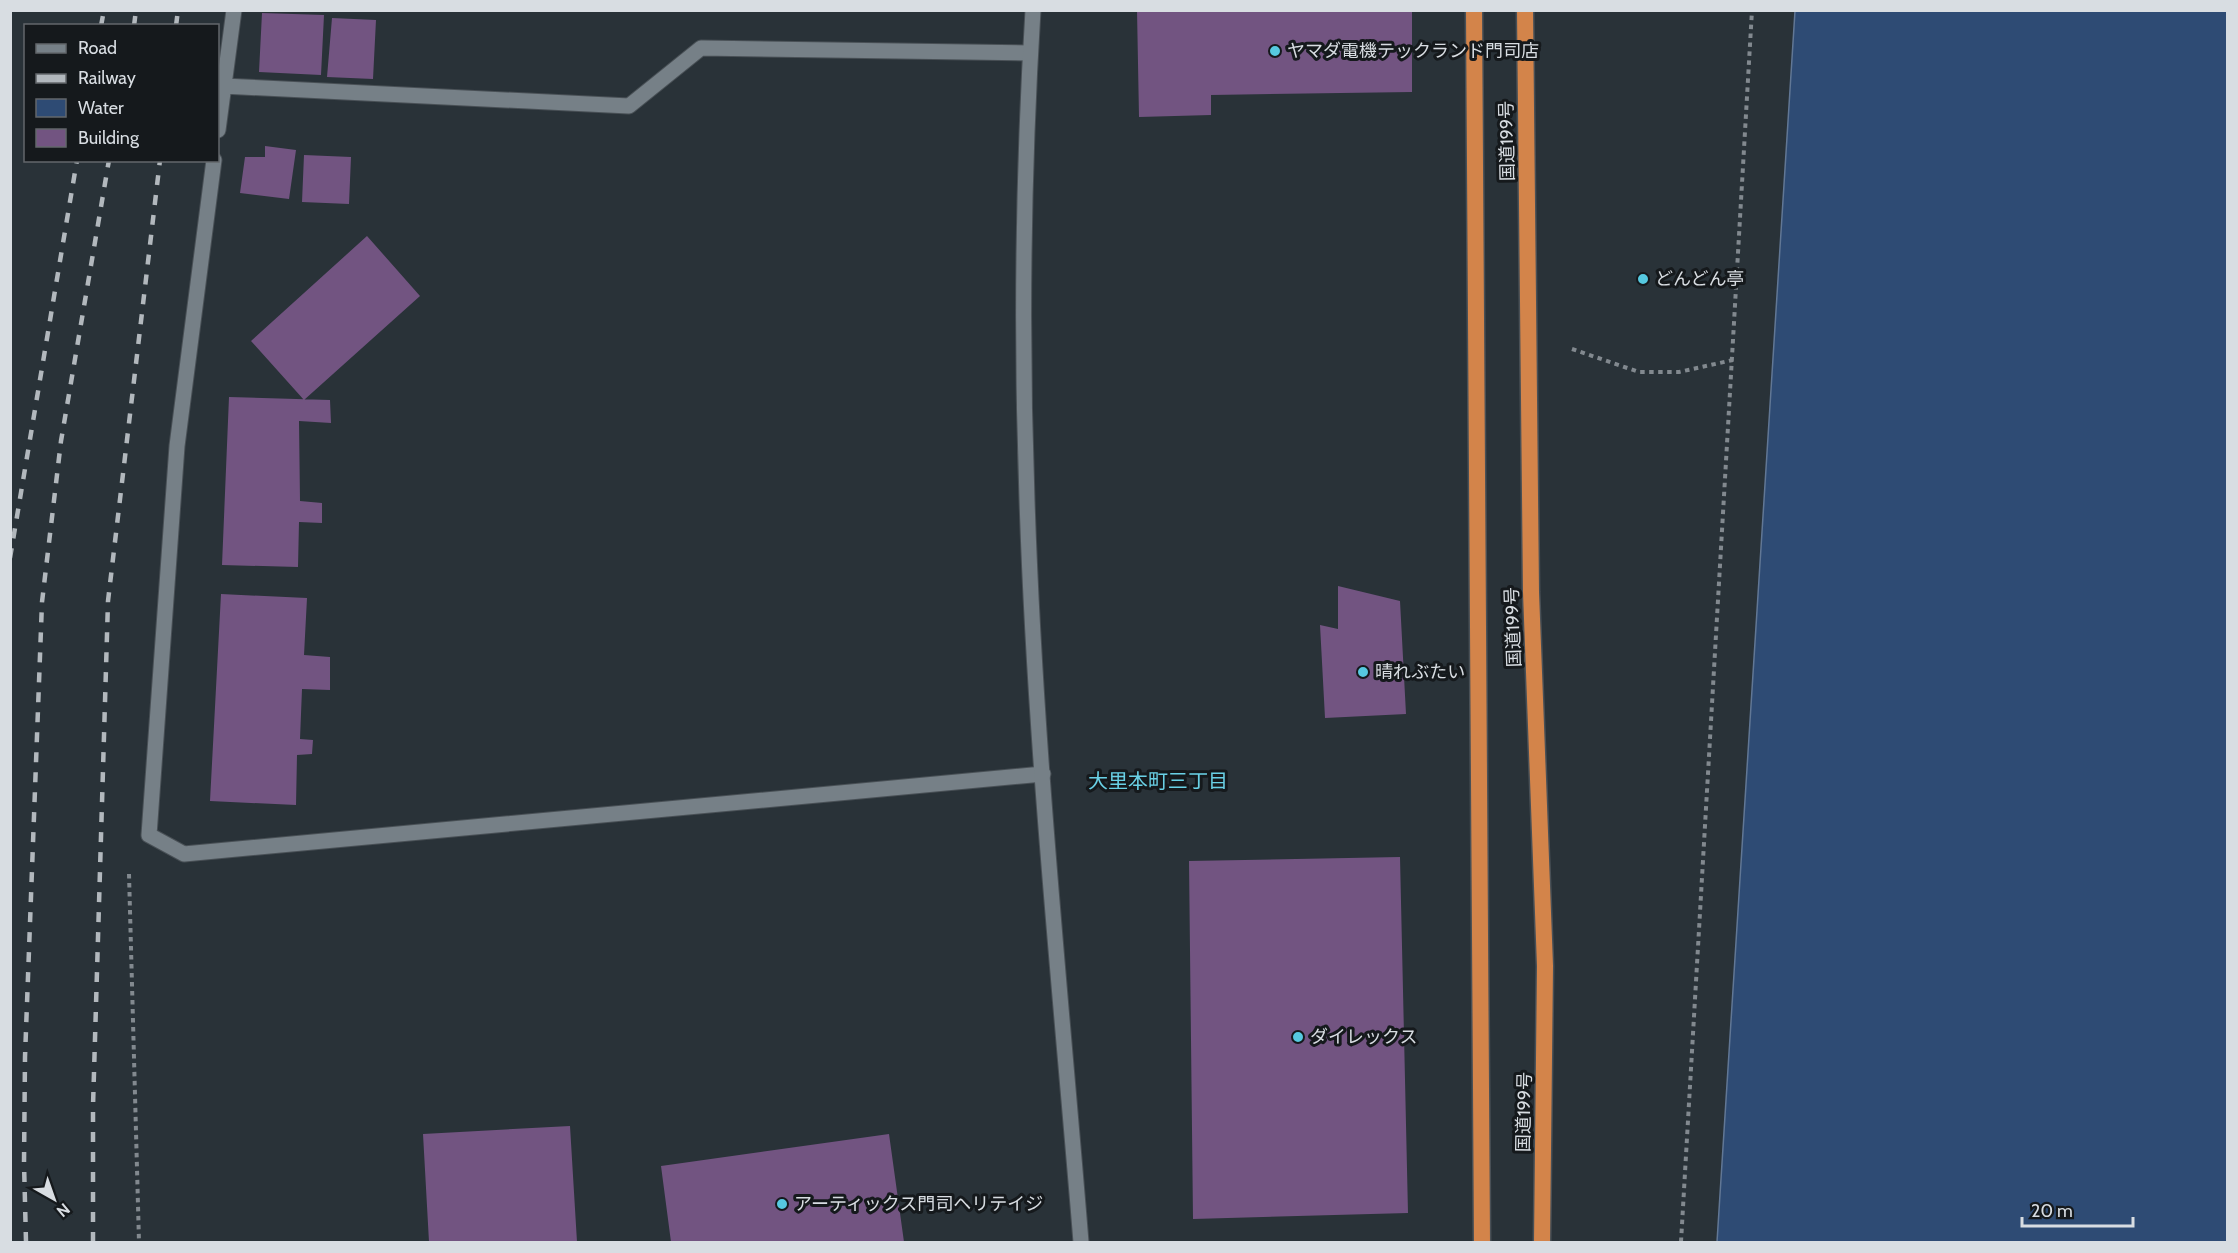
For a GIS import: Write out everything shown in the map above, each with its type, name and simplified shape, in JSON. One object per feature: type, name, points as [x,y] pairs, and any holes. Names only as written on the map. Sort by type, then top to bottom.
[{"type":"highway","name":"国道199号","points":[[1474,10],[1482,1242]]},
{"type":"highway","name":"国道199号","points":[[1526,10],[1531,592],[1545,966],[1542,1242]]},
{"type":"street","points":[[219,121],[234,10]]},
{"type":"street","points":[[1033,10],[1023,238],[1027,501],[1043,774],[1081,1242]]},
{"type":"street","points":[[223,86],[629,106],[701,48],[1030,53]]},
{"type":"street","points":[[214,162],[177,446],[149,835],[183,854],[1043,774]]},
{"type":"path","points":[[1681,1242],[1752,10]]},
{"type":"path","points":[[1572,349],[1639,372],[1679,372],[1733,360]]},
{"type":"path","points":[[129,874],[139,1242]]},
{"type":"water","points":[[1795,11],[2227,11],[2227,1242],[1717,1242]]},
{"type":"building","name":"ヤマダ電機テックランド門司店","points":[[1137,10],[1412,10],[1412,92],[1211,95],[1211,115],[1139,117]]},
{"type":"building","points":[[262,13],[324,15],[321,75],[259,72]]},
{"type":"building","points":[[332,18],[376,20],[373,79],[327,77]]},
{"type":"building","points":[[265,146],[296,150],[289,199],[240,193],[245,157],[265,157]]},
{"type":"building","points":[[304,155],[351,157],[349,204],[302,202]]},
{"type":"building","points":[[367,236],[420,296],[304,400],[251,341]]},
{"type":"building","points":[[229,397],[330,400],[331,423],[299,421],[300,501],[322,503],[322,523],[299,522],[298,567],[222,565]]},
{"type":"building","name":"晴れぶたい","points":[[1338,586],[1400,601],[1406,714],[1325,718],[1320,625],[1338,629]]},
{"type":"building","points":[[221,594],[307,598],[304,655],[330,657],[330,690],[302,689],[300,739],[313,740],[312,754],[297,755],[296,805],[210,801]]},
{"type":"building","name":"ダイレックス","points":[[1400,857],[1408,1213],[1193,1219],[1189,861]]},
{"type":"building","points":[[570,1126],[577,1242],[429,1242],[423,1134]]},
{"type":"building","name":"アーティックス門司ヘリテイジ","points":[[889,1134],[904,1242],[671,1242],[661,1166]]},
{"type":"railway","points":[[101,24],[104,10]]},
{"type":"railway","points":[[134,24],[136,10]]},
{"type":"railway","points":[[176,24],[178,10]]},
{"type":"railway","points":[[10,558],[77,162]]},
{"type":"railway","points":[[26,1242],[25,1057],[42,602],[61,441],[109,162]]},
{"type":"railway","points":[[93,1242],[93,1106],[108,601],[160,162]]},
{"type":"place","name":"ヤマダ電機テックランド門司店","points":[[1275,51]]},
{"type":"place","name":"どんどん亭","points":[[1643,279]]},
{"type":"place","name":"晴れぶたい","points":[[1363,672]]},
{"type":"place","name":"ダイレックス","points":[[1298,1037]]},
{"type":"place","name":"アーティックス門司ヘリテイジ","points":[[782,1204]]},
{"type":"district","name":"大里本町三丁目","points":[[1158,781]]}]
